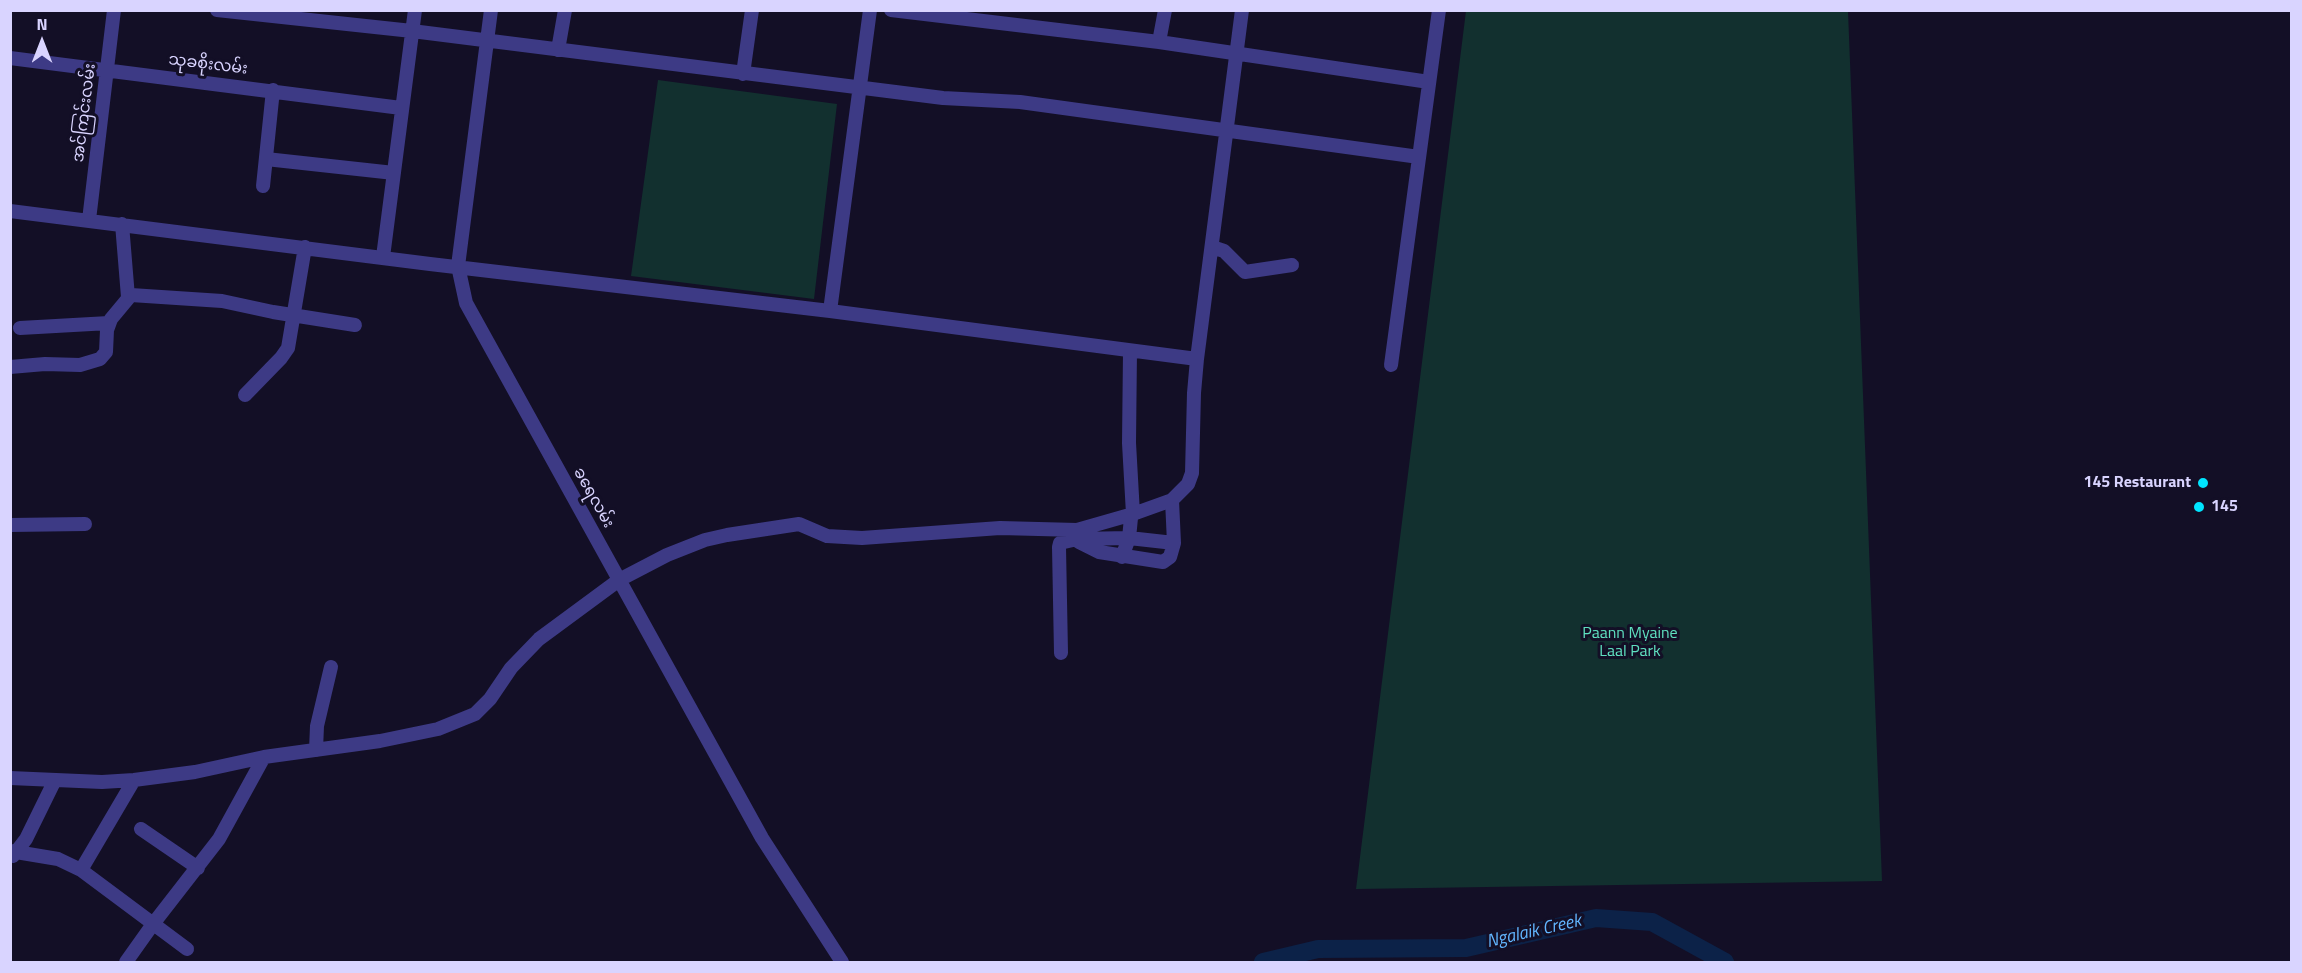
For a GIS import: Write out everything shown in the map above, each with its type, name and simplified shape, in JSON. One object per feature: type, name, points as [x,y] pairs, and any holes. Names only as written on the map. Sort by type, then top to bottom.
[{"type":"street","name":"အင်ကြင်းလမ်း","points":[[89,220],[114,10]]},
{"type":"street","points":[[217,10],[412,31],[943,98],[1020,102],[1419,157]]},
{"type":"street","points":[[382,257],[415,10]]},
{"type":"street","name":"ခရေလမ်း","points":[[491,10],[458,266],[466,303],[762,838],[842,963]]},
{"type":"street","points":[[558,50],[565,10]]},
{"type":"street","points":[[743,74],[752,10]]},
{"type":"street","points":[[830,311],[870,10]]},
{"type":"street","points":[[891,10],[1159,42],[1429,82]]},
{"type":"street","points":[[1159,42],[1165,10]]},
{"type":"street","points":[[1061,652],[1059,547],[1077,534],[1173,500],[1188,484],[1192,473],[1197,359],[1242,10]]},
{"type":"street","points":[[1390,365],[1399,316],[1429,82],[1434,11]]},
{"type":"street","name":"သုခစိုးလမ်း","points":[[10,58],[401,108]]},
{"type":"street","points":[[263,186],[273,90]]},
{"type":"street","points":[[266,159],[394,173]]},
{"type":"street","points":[[10,211],[830,311],[1197,359]]},
{"type":"street","points":[[122,224],[128,297]]},
{"type":"street","points":[[245,395],[288,348],[305,247]]},
{"type":"street","points":[[1212,247],[1224,251],[1245,272],[1292,265]]},
{"type":"street","points":[[10,367],[45,364],[80,365],[97,361],[105,352],[109,322],[128,297],[135,295],[222,301],[355,326]]},
{"type":"street","points":[[20,328],[109,322]]},
{"type":"street","points":[[1122,557],[1129,538],[1133,514],[1129,443],[1130,351]]},
{"type":"street","points":[[1077,534],[1086,547],[1099,552],[1163,562],[1170,557],[1174,543],[1173,500]]},
{"type":"street","points":[[10,525],[85,524]]},
{"type":"street","points":[[10,778],[102,782],[134,780],[223,767],[264,757],[380,741],[438,729],[475,714],[490,699],[511,668],[539,639],[619,580],[667,555],[705,540],[727,535],[798,524],[827,536],[862,538],[1000,528],[1174,543]]},
{"type":"street","points":[[316,750],[317,726],[331,667]]},
{"type":"street","points":[[126,963],[153,924],[219,840],[264,757]]},
{"type":"street","points":[[12,854],[26,839],[55,780]]},
{"type":"street","points":[[81,870],[134,780]]},
{"type":"street","points":[[141,829],[198,868]]},
{"type":"street","points":[[12,854],[58,859],[81,870],[187,949]]},
{"type":"green space","name":"Paann Myaine Laal Park","points":[[1466,11],[1848,11],[1882,881],[1356,889]]},
{"type":"green space","points":[[658,80],[837,104],[814,299],[631,276]]},
{"type":"waterway","name":"Ngalaik Creek","points":[[1263,962],[1318,949],[1466,948],[1596,918],[1652,922],[1725,962]]},
{"type":"place","name":"145 Restaurant","points":[[2203,483]]},
{"type":"place","name":"145","points":[[2199,507]]}]
